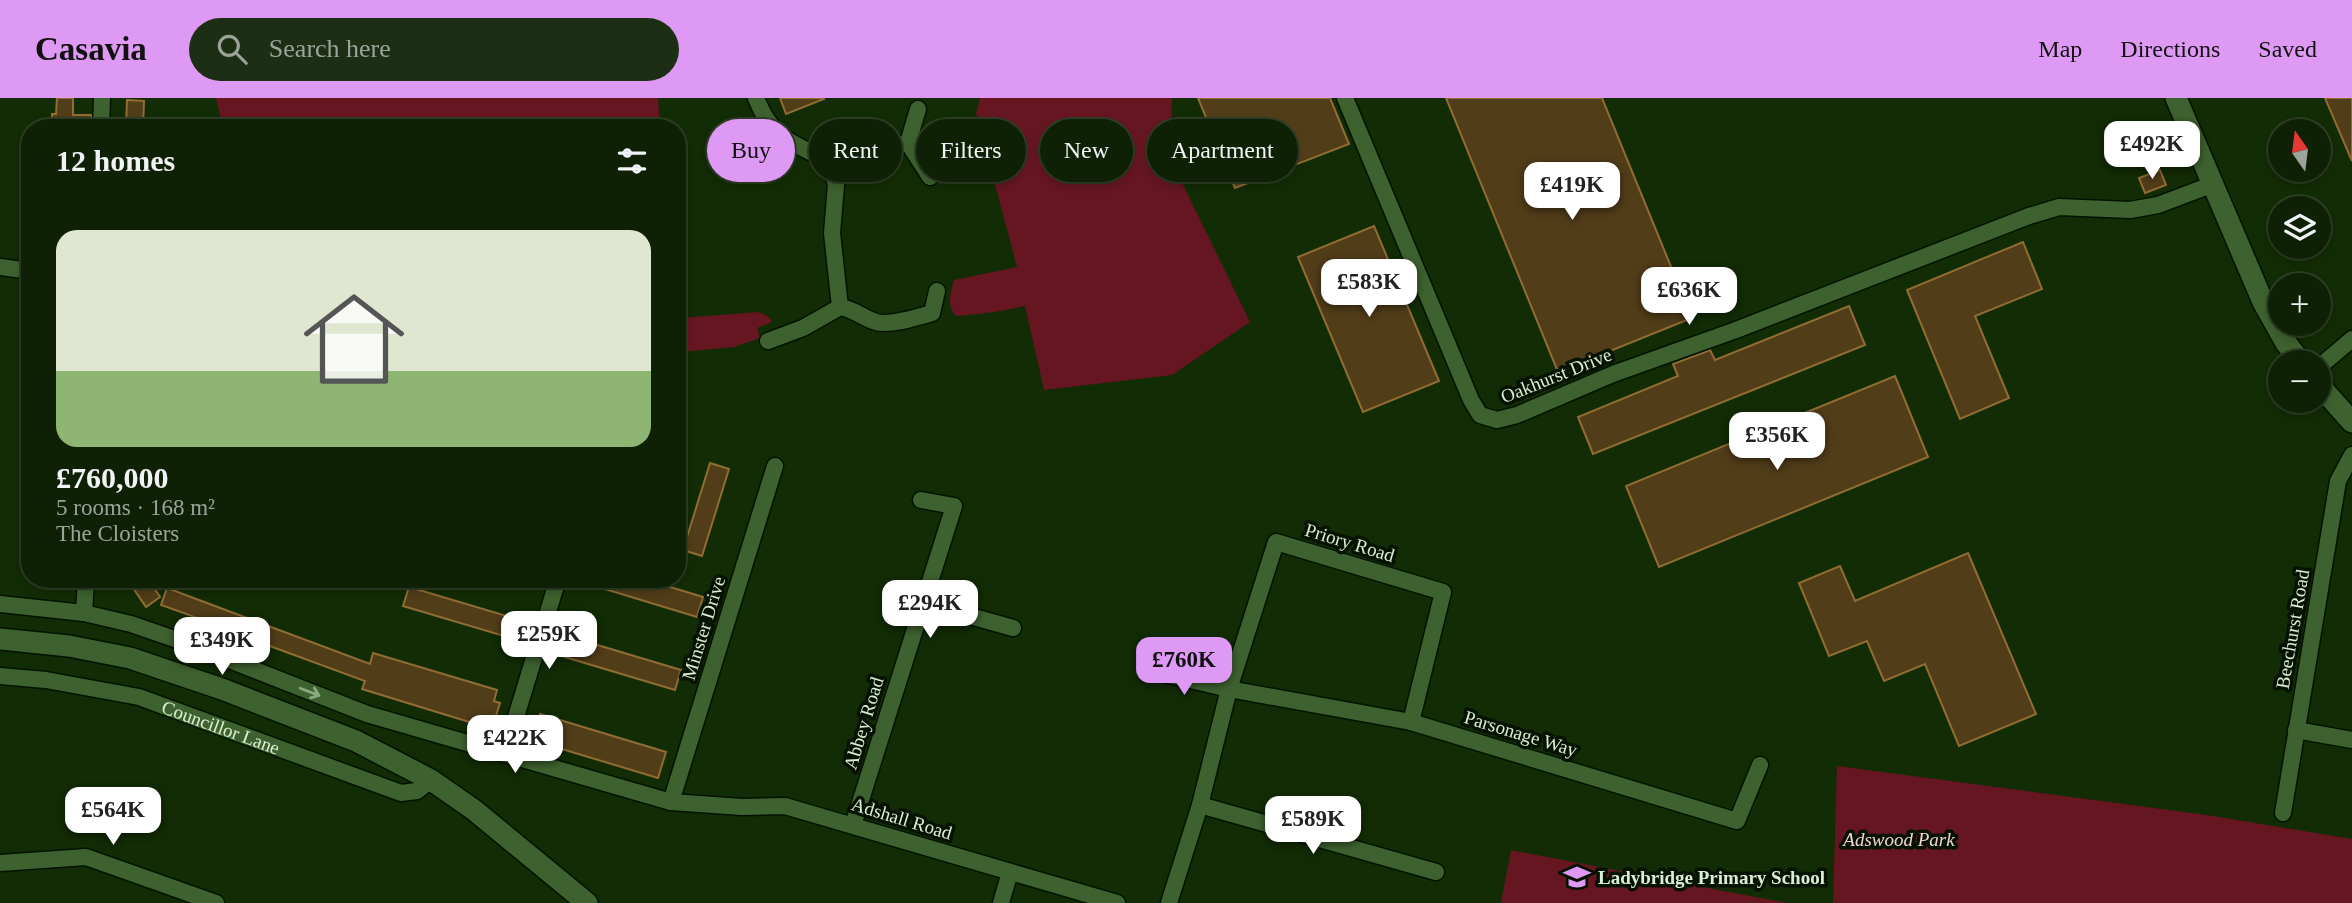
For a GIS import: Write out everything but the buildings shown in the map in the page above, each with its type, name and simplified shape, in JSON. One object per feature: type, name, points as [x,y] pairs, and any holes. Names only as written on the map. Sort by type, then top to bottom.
[{"type":"street","points":[[101,119],[102,98]]},
{"type":"street","points":[[756,98],[765,121],[783,139],[809,152]]},
{"type":"street","name":"Oakhurst Drive","points":[[1345,98],[1471,400],[1480,415],[1497,421],[1613,374],[1736,330],[2029,216],[2059,207],[2130,210],[2158,205],[2211,185]]},
{"type":"street","points":[[2176,98],[2263,302],[2292,350]]},
{"type":"street","points":[[916,155],[908,143],[918,109]]},
{"type":"street","points":[[902,144],[908,143]]},
{"type":"street","points":[[835,182],[832,233],[840,307]]},
{"type":"street","points":[[0,267],[21,270]]},
{"type":"street","points":[[768,341],[803,328],[840,307],[852,309],[878,323],[913,319],[932,313],[937,291]]},
{"type":"street","points":[[2331,357],[2352,339]]},
{"type":"street","points":[[2331,398],[2352,422]]},
{"type":"street","name":"Beechurst Road","points":[[2283,813],[2339,481],[2352,455]]},
{"type":"street","name":"Minster Drive","points":[[671,802],[775,466]]},
{"type":"street","name":"Abbey Road","points":[[853,825],[954,506],[921,500]]},
{"type":"street","name":"Priory Road","points":[[1169,903],[1200,805],[1229,689],[1276,542],[1443,592],[1411,722]]},
{"type":"street","points":[[84,613],[85,588]]},
{"type":"street","points":[[505,753],[555,588]]},
{"type":"street","points":[[925,603],[1013,628]]},
{"type":"street","points":[[0,604],[84,613],[131,624],[368,714],[671,802]]},
{"type":"street","name":"Councillor Lane","points":[[0,639],[69,646],[130,658],[222,689],[356,741],[431,780],[474,810],[587,903]]},
{"type":"street","name":"Parsonage Way","points":[[1148,670],[1229,689],[1411,722],[1737,821],[1760,765]]},
{"type":"street","name":"Councillor Lane","points":[[0,676],[46,680],[139,697],[401,793],[417,791],[431,780]]},
{"type":"street","points":[[356,741],[368,714]]},
{"type":"street","points":[[2296,730],[2352,740]]},
{"type":"street","name":"Adshall Road","points":[[671,802],[743,807],[785,806],[1116,903]]},
{"type":"street","points":[[1200,805],[1436,872]]},
{"type":"street","points":[[0,863],[86,857],[216,903]]},
{"type":"street","points":[[1001,903],[1010,872]]},
{"type":"green space","points":[[216,98],[658,98],[659,119],[221,119]]},
{"type":"green space","points":[[980,98],[1172,98],[1172,119],[1147,119],[1147,182],[1182,182],[1250,322],[1172,375],[1044,390],[1025,306],[959,316],[955,315],[951,306],[954,280],[1017,267],[994,182],[1026,182],[1026,119],[978,119],[976,113]]},
{"type":"green space","points":[[759,312],[769,317],[772,322],[757,328],[760,338],[734,347],[686,351],[686,317]]},
{"type":"green space","name":"Adswood Park","points":[[1837,766],[2207,815],[2352,839],[2352,903],[1833,903]]},
{"type":"green space","name":"Ladybridge Primary School","points":[[1511,850],[1787,903],[1501,903]]},
{"type":"place","name":"Ladybridge Primary School","points":[[1577,877]]}]
